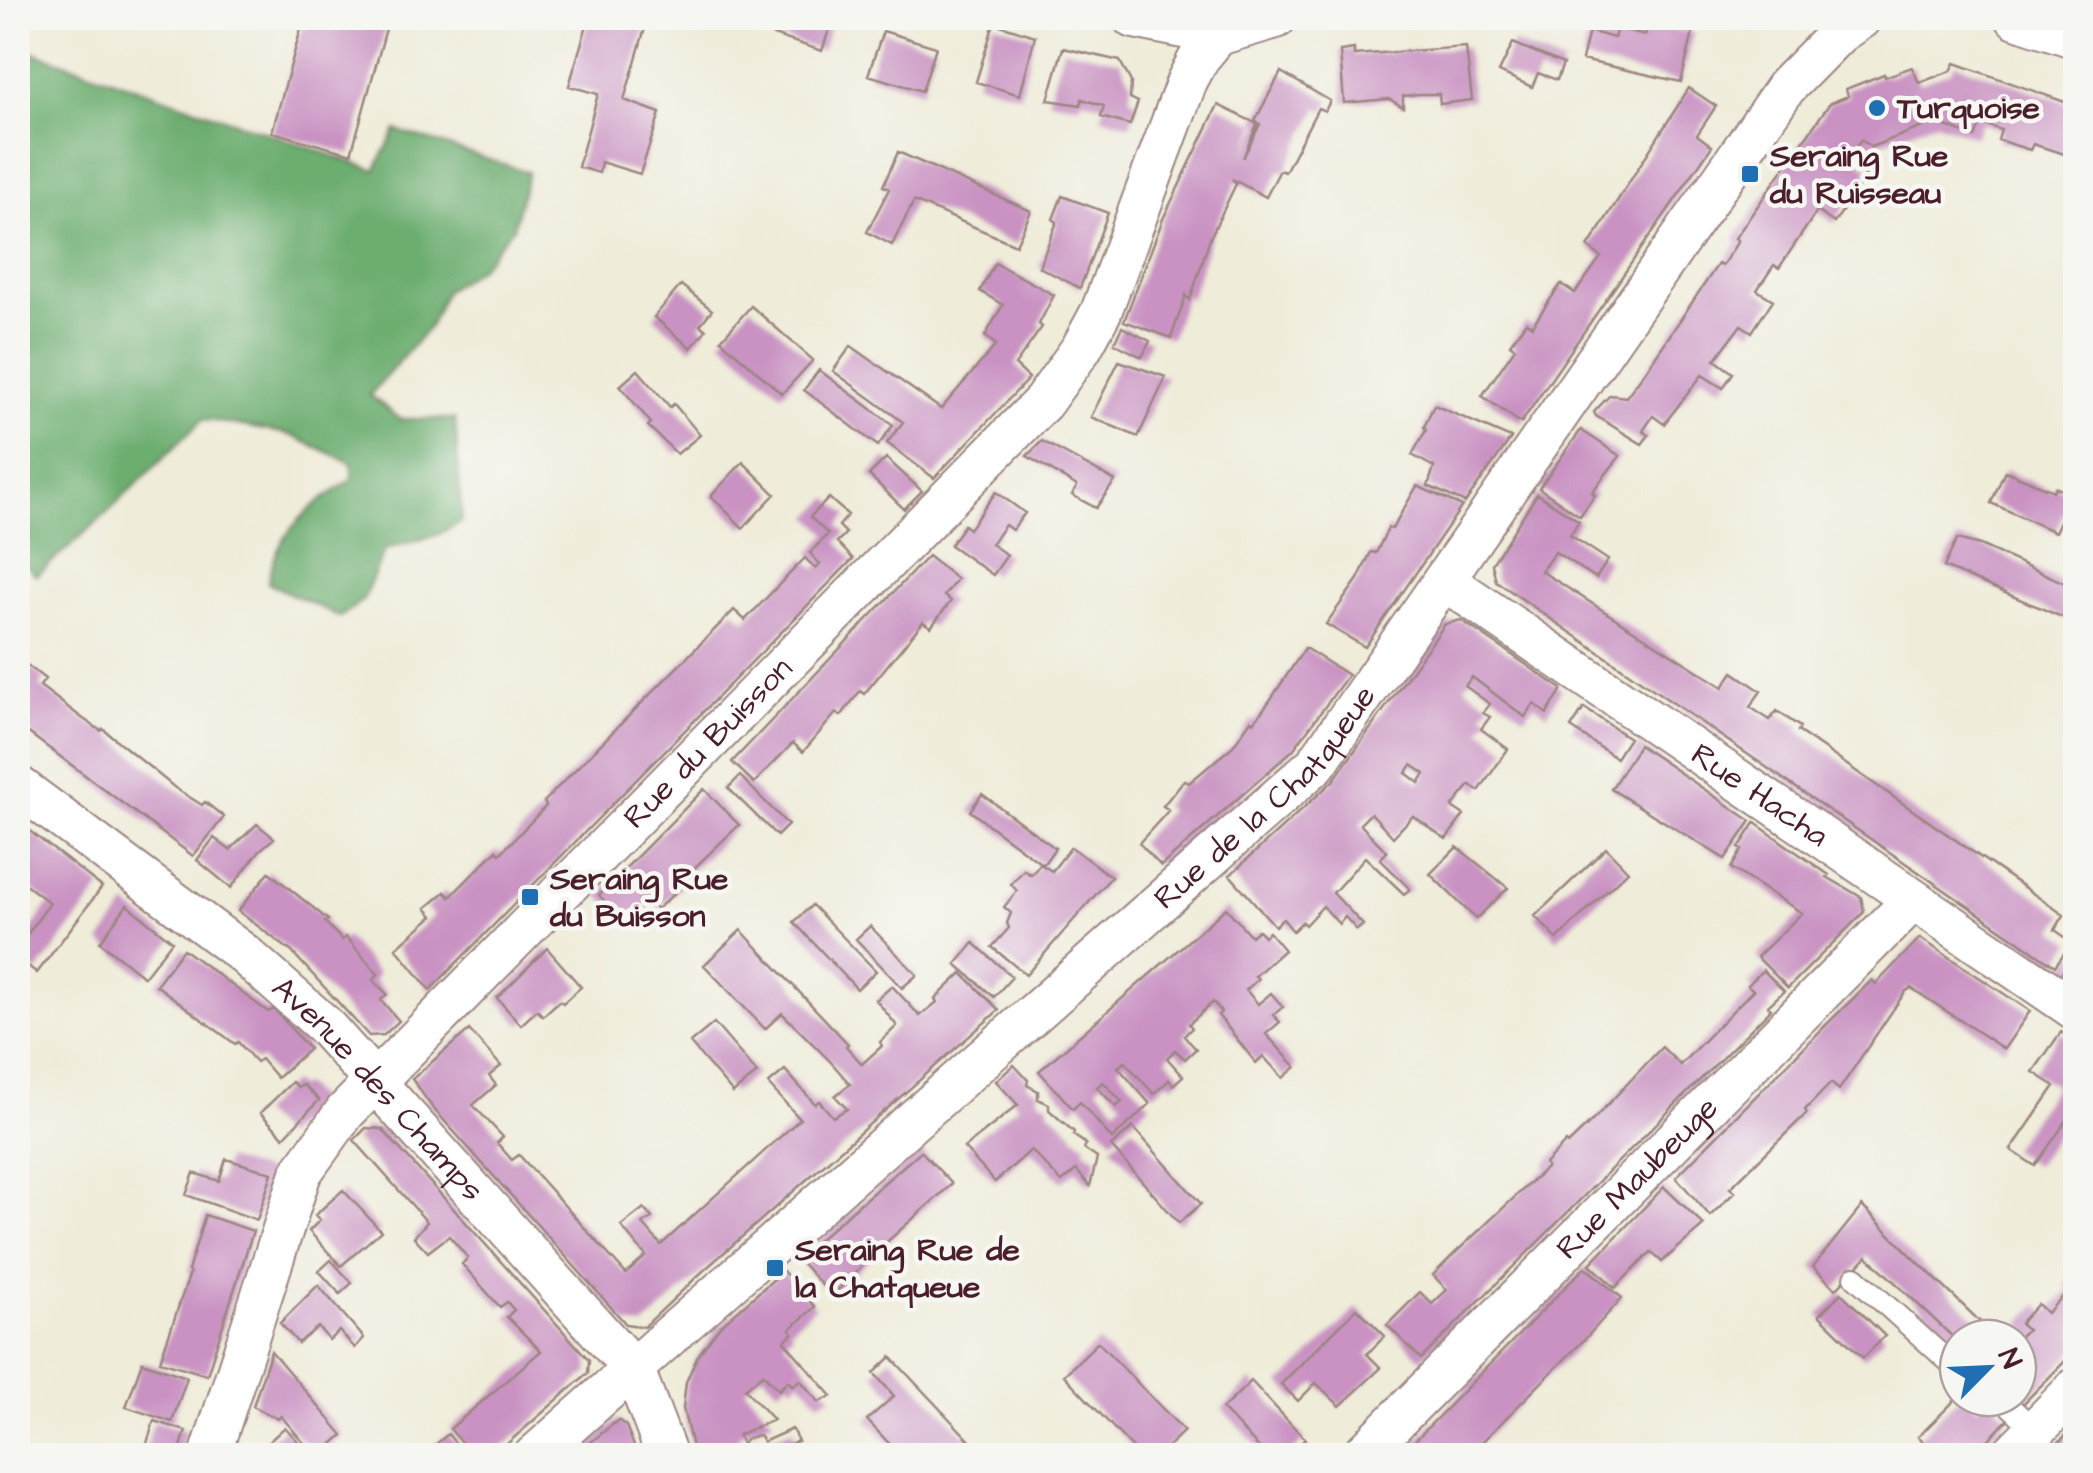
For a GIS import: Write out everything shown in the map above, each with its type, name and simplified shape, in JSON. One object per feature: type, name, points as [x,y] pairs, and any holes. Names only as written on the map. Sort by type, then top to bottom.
[{"type":"street","points":[[1134,18],[1218,34],[1276,18]]},
{"type":"street","name":"Rue de la Chatqueue","points":[[534,1456],[1316,764],[1786,86],[1859,18]]},
{"type":"street","points":[[2016,18],[2076,38]]},
{"type":"street","name":"Rue du Buisson","points":[[210,1456],[300,1173],[345,1112],[1044,402],[1081,350],[1100,312],[1187,81],[1218,34]]},
{"type":"street","name":"Rue Hacha","points":[[1444,580],[2076,1010]]},
{"type":"street","name":"Avenue des Champs","points":[[18,786],[244,954],[323,1024],[634,1370],[667,1456]]},
{"type":"street","name":"Rue Maubeuge","points":[[1362,1456],[1914,900]]},
{"type":"street","points":[[2022,1443],[2076,1388]]},
{"type":"lane","points":[[1856,1277],[1938,1352]]},
{"type":"lane","points":[[2010,1418],[2022,1443]]},
{"type":"green space","points":[[18,47],[375,170],[396,130],[528,172],[513,228],[479,268],[446,290],[429,327],[370,395],[400,419],[455,419],[462,521],[437,535],[385,549],[363,600],[340,617],[268,583],[272,564],[287,534],[309,510],[352,479],[352,463],[288,434],[203,419],[36,576],[18,556]]},
{"type":"building","points":[[304,18],[389,18],[351,154],[272,132]]},
{"type":"building","points":[[589,18],[619,22],[620,18],[648,18],[624,100],[660,113],[640,174],[601,162],[599,173],[578,167],[598,94],[569,86]]},
{"type":"building","points":[[719,18],[754,18],[749,34],[717,24]]},
{"type":"building","points":[[766,18],[833,18],[822,51],[761,31]]},
{"type":"building","points":[[1648,22],[1693,33],[1681,82],[1582,60],[1589,31],[1614,38],[1617,28],[1645,35]]},
{"type":"building","points":[[994,23],[1035,36],[1020,95],[976,82]]},
{"type":"building","points":[[883,31],[936,47],[922,91],[868,75]]},
{"type":"building","points":[[1513,43],[1563,64],[1557,80],[1538,73],[1532,87],[1499,72]]},
{"type":"building","points":[[1466,47],[1472,100],[1440,104],[1439,94],[1419,94],[1403,96],[1403,107],[1389,99],[1344,103],[1340,51],[1354,49],[1354,55]]},
{"type":"building","points":[[1063,48],[1120,61],[1131,82],[1130,98],[1138,102],[1130,125],[1101,117],[1104,106],[1082,99],[1081,105],[1048,100]]},
{"type":"building","points":[[1955,63],[2076,106],[2076,158],[2033,144],[2030,150],[1998,140],[2001,130],[1981,123],[1975,137],[1935,122],[1871,147],[1861,140],[1851,155],[1869,168],[1858,188],[1834,223],[1817,211],[1779,268],[1774,265],[1757,290],[1773,300],[1752,332],[1741,325],[1715,360],[1733,373],[1723,388],[1702,375],[1664,424],[1653,416],[1643,431],[1649,435],[1642,444],[1596,416],[1594,412],[1610,395],[1626,397],[1645,372],[1718,264],[1722,266],[1738,241],[1735,238],[1830,103],[1848,96],[1846,89],[1884,74],[1885,77],[1912,67],[1919,83],[1951,71]]},
{"type":"building","points":[[1281,72],[1330,101],[1325,111],[1318,108],[1285,172],[1280,170],[1266,197],[1232,179],[1236,184],[1171,338],[1124,321],[1163,219],[1218,105],[1257,124],[1243,158],[1260,124],[1255,121]]},
{"type":"building","points":[[1689,88],[1716,106],[1697,135],[1712,146],[1521,423],[1482,396],[1515,348],[1510,344],[1526,322],[1532,326],[1561,284],[1575,293],[1601,257],[1588,247]]},
{"type":"building","points":[[898,152],[1031,211],[1016,245],[914,201],[892,245],[867,232],[889,189],[883,186]]},
{"type":"building","points":[[1062,196],[1108,213],[1080,288],[1039,267],[1057,222],[1053,219]]},
{"type":"building","points":[[995,263],[1054,295],[1039,324],[1042,327],[1015,365],[1029,378],[934,478],[887,443],[903,422],[833,371],[851,346],[941,409],[996,345],[985,336],[1003,305],[980,291]]},
{"type":"building","points":[[681,285],[712,310],[700,325],[706,330],[691,348],[654,317]]},
{"type":"building","points":[[751,306],[813,360],[782,394],[721,340]]},
{"type":"building","points":[[1122,327],[1150,341],[1142,357],[1114,343]]},
{"type":"building","points":[[1119,361],[1166,377],[1138,437],[1091,417]]},
{"type":"building","points":[[638,370],[700,435],[677,454],[648,426],[651,423],[620,386]]},
{"type":"building","points":[[819,370],[893,425],[878,446],[804,390]]},
{"type":"building","points":[[1434,405],[1511,438],[1465,503],[1428,486],[1434,467],[1412,455]]},
{"type":"building","points":[[1581,430],[1620,456],[1592,492],[1595,495],[1580,516],[1539,488]]},
{"type":"building","points":[[1042,441],[1115,481],[1096,508],[1072,495],[1077,486],[1027,456]]},
{"type":"building","points":[[886,458],[922,491],[904,509],[869,475]]},
{"type":"building","points":[[743,462],[775,494],[743,528],[711,496]]},
{"type":"building","points":[[2005,471],[2072,495],[2055,532],[1991,503]]},
{"type":"building","points":[[1417,486],[1462,506],[1365,647],[1326,624]]},
{"type":"building","points":[[996,492],[1025,513],[1012,530],[1005,525],[991,544],[1007,555],[993,575],[950,545],[964,525],[969,529]]},
{"type":"building","points":[[1537,494],[1579,521],[1570,535],[1608,560],[1596,578],[1555,552],[1541,571],[1723,687],[1733,672],[1761,691],[1750,707],[1770,720],[1777,711],[1800,727],[1798,731],[2064,915],[2055,930],[2072,942],[2055,966],[1496,581],[1492,564]]},
{"type":"building","points":[[829,498],[848,515],[839,526],[846,533],[837,542],[853,559],[430,990],[396,948],[433,916],[426,908],[445,892],[450,897],[497,850],[500,854],[546,806],[544,802],[559,786],[734,610],[745,620],[805,558],[816,569],[820,564],[810,553],[828,534],[810,517]]},
{"type":"building","points":[[1957,539],[1980,545],[2076,588],[2076,623],[1944,567]]},
{"type":"building","points":[[928,556],[957,579],[944,596],[951,601],[931,627],[923,622],[864,694],[860,691],[841,716],[836,713],[803,752],[793,743],[754,783],[732,762]]},
{"type":"building","points":[[1461,620],[1562,689],[1547,714],[1534,704],[1525,717],[1472,677],[1465,686],[1490,704],[1483,713],[1490,717],[1481,729],[1508,749],[1479,791],[1470,785],[1452,807],[1464,815],[1446,839],[1413,816],[1393,837],[1371,813],[1360,824],[1387,852],[1380,859],[1410,889],[1404,894],[1365,857],[1333,893],[1363,925],[1357,930],[1345,917],[1339,924],[1323,906],[1305,925],[1302,922],[1293,931],[1283,919],[1275,926],[1230,875],[1333,781],[1445,624]],"holes":[[[1412,765],[1425,774],[1419,783],[1406,773]]]},
{"type":"building","points":[[1305,648],[1348,675],[1293,750],[1161,866],[1139,843],[1169,810],[1163,806],[1184,780],[1189,783],[1233,746]]},
{"type":"building","points":[[18,658],[45,679],[40,686],[103,729],[175,788],[202,805],[205,802],[224,817],[193,856],[18,725]]},
{"type":"building","points":[[1584,708],[1629,738],[1616,758],[1571,728]]},
{"type":"building","points":[[1639,745],[1751,821],[1725,859],[1611,789]]},
{"type":"building","points":[[740,776],[788,825],[777,836],[728,788]]},
{"type":"building","points":[[704,789],[739,825],[686,876],[689,880],[657,909],[652,905],[629,928],[599,895]]},
{"type":"building","points":[[982,794],[1055,848],[1043,865],[970,811]]},
{"type":"building","points":[[18,822],[102,887],[37,973],[18,958],[18,947],[50,903],[25,884],[18,893]]},
{"type":"building","points":[[1755,823],[1827,877],[1861,897],[1864,912],[1788,988],[1757,957],[1802,913],[1731,868]]},
{"type":"building","points":[[257,824],[274,838],[231,888],[197,860],[214,838],[230,850]]},
{"type":"building","points":[[1071,847],[1111,877],[1026,975],[992,947],[1009,928],[1011,913],[1004,907],[1017,891],[1011,884],[1024,870],[1031,875],[1040,864],[1052,871]]},
{"type":"building","points":[[1457,847],[1508,888],[1476,919],[1430,874]]},
{"type":"building","points":[[1606,848],[1628,871],[1557,939],[1535,916]]},
{"type":"building","points":[[269,872],[328,920],[325,922],[342,940],[346,937],[378,974],[373,980],[387,994],[381,1000],[399,1021],[384,1035],[369,1036],[292,952],[238,911]]},
{"type":"building","points":[[127,905],[172,941],[144,977],[100,942]]},
{"type":"building","points":[[812,905],[876,971],[857,989],[794,922]]},
{"type":"building","points":[[1226,908],[1251,936],[1258,930],[1264,936],[1269,932],[1284,950],[1255,976],[1258,979],[1246,990],[1258,1004],[1271,993],[1283,1007],[1273,1015],[1280,1022],[1266,1034],[1296,1067],[1283,1078],[1263,1056],[1256,1063],[1218,1015],[1221,1012],[1213,1002],[1189,1024],[1192,1028],[1184,1036],[1196,1049],[1185,1059],[1175,1050],[1167,1058],[1183,1076],[1173,1085],[1169,1080],[1154,1094],[1125,1062],[1118,1067],[1150,1104],[1112,1139],[1080,1102],[1073,1109],[1039,1071]],"holes":[[[1103,1082],[1122,1102],[1116,1107],[1097,1087]]]},
{"type":"building","points":[[870,926],[917,975],[902,988],[856,939]]},
{"type":"building","points":[[741,930],[848,1044],[862,1064],[897,1026],[876,1000],[892,986],[920,1016],[962,973],[999,1010],[644,1327],[626,1324],[432,1107],[412,1079],[469,1030],[501,1066],[489,1076],[496,1085],[473,1105],[503,1137],[497,1143],[512,1160],[519,1155],[626,1274],[646,1256],[621,1226],[644,1208],[652,1218],[643,1224],[661,1245],[800,1119],[768,1084],[785,1070],[815,1104],[819,1101],[833,1117],[847,1109],[835,1096],[850,1084],[830,1061],[782,1013],[765,1029],[704,965]]},
{"type":"building","points":[[1920,938],[2030,1011],[2004,1049],[1911,988],[1839,1090],[1831,1083],[1805,1110],[1807,1113],[1730,1188],[1735,1192],[1710,1216],[1676,1177],[1825,1026],[1872,980],[1876,984]]},
{"type":"building","points":[[974,943],[1012,977],[994,997],[956,964]]},
{"type":"building","points":[[547,948],[581,987],[543,1016],[537,1010],[521,1025],[497,998]]},
{"type":"building","points":[[183,949],[268,1012],[274,1009],[309,1049],[277,1078],[261,1059],[256,1062],[238,1042],[235,1044],[156,985]]},
{"type":"building","points":[[2076,952],[2076,981],[2062,972]]},
{"type":"building","points":[[1763,970],[1784,991],[1768,1006],[1771,1009],[1421,1359],[1387,1325],[1420,1292],[1432,1304],[1447,1290],[1433,1275],[1547,1167],[1545,1164],[1566,1142],[1592,1121],[1662,1047],[1680,1065],[1753,990],[1748,985]]},
{"type":"building","points":[[714,1023],[757,1073],[733,1093],[690,1043]]},
{"type":"building","points":[[2061,1032],[2076,1042],[2076,1107],[2035,1166],[2011,1150],[2055,1086],[2033,1072]]},
{"type":"building","points":[[1014,1065],[1028,1080],[1027,1085],[1038,1091],[1038,1099],[1049,1104],[1049,1110],[1097,1158],[1090,1186],[1076,1170],[1062,1182],[1031,1150],[995,1182],[964,1148],[1018,1105],[996,1081]]},
{"type":"building","points":[[292,1082],[298,1087],[304,1085],[319,1100],[284,1137],[260,1113]]},
{"type":"building","points":[[1133,1127],[1201,1204],[1179,1223],[1111,1146]]},
{"type":"building","points":[[366,1128],[382,1129],[589,1360],[588,1373],[493,1456],[473,1456],[450,1429],[541,1351],[507,1317],[514,1310],[507,1302],[500,1307],[462,1264],[468,1258],[449,1236],[428,1252],[414,1237],[427,1222],[354,1140]]},
{"type":"building","points":[[921,1151],[952,1184],[832,1296],[797,1258]]},
{"type":"building","points":[[226,1159],[272,1173],[257,1220],[186,1195],[194,1173],[219,1181]]},
{"type":"building","points":[[1664,1187],[1704,1225],[1662,1262],[1651,1252],[1615,1288],[1590,1264]]},
{"type":"building","points":[[343,1190],[381,1231],[341,1266],[309,1231],[320,1220],[315,1215]]},
{"type":"building","points":[[1862,1206],[1976,1318],[1938,1318],[1938,1323],[1867,1256],[1836,1289],[1813,1267]]},
{"type":"building","points":[[205,1215],[253,1231],[207,1375],[160,1361]]},
{"type":"building","points":[[331,1260],[352,1283],[340,1294],[319,1271]]},
{"type":"building","points":[[1585,1267],[1622,1298],[1585,1339],[1468,1456],[1400,1456]]},
{"type":"building","points":[[783,1271],[815,1307],[790,1329],[793,1333],[784,1341],[832,1396],[819,1402],[800,1380],[793,1386],[788,1381],[779,1390],[763,1374],[745,1389],[773,1420],[738,1435],[742,1444],[759,1435],[763,1442],[792,1429],[798,1441],[758,1456],[694,1456],[683,1408],[686,1382],[697,1357],[719,1327]]},
{"type":"building","points":[[2076,1275],[2076,1350],[2038,1389],[2038,1318],[2025,1318],[2038,1304],[2047,1313],[2069,1290],[2065,1286]]},
{"type":"building","points":[[318,1285],[364,1338],[355,1348],[339,1331],[329,1340],[318,1327],[298,1343],[280,1323]]},
{"type":"building","points":[[1841,1293],[1885,1336],[1863,1358],[1819,1315]]},
{"type":"building","points":[[1357,1308],[1385,1336],[1367,1354],[1381,1368],[1340,1406],[1316,1383],[1298,1401],[1281,1384]]},
{"type":"building","points":[[1098,1342],[1184,1431],[1158,1456],[1140,1456],[1064,1375]]},
{"type":"building","points":[[271,1351],[343,1435],[319,1456],[281,1416],[278,1419],[253,1406]]},
{"type":"building","points":[[891,1357],[973,1444],[961,1456],[901,1456],[867,1420],[894,1396],[874,1373]]},
{"type":"building","points":[[142,1362],[187,1377],[172,1422],[126,1407]]},
{"type":"building","points":[[1251,1381],[1305,1439],[1288,1456],[1267,1456],[1222,1409]]},
{"type":"building","points":[[1938,1417],[2009,1418],[1973,1456],[1909,1456],[1923,1442],[1918,1437]]},
{"type":"building","points":[[618,1420],[626,1426],[638,1456],[574,1456]]},
{"type":"building","points":[[154,1421],[186,1431],[178,1456],[143,1456]]},
{"type":"building","points":[[2076,1425],[2076,1456],[2046,1456],[2057,1444]]},
{"type":"building","points":[[285,1427],[311,1456],[253,1456]]},
{"type":"building","points":[[448,1434],[466,1456],[422,1456],[428,1451]]},
{"type":"place","name":"Turquoise","points":[[1877,108]]},
{"type":"place","name":"Seraing Rue du Ruisseau","points":[[1750,174]]},
{"type":"place","name":"Seraing Rue du Buisson","points":[[530,897]]},
{"type":"place","name":"Seraing Rue de la Chatqueue","points":[[775,1268]]}]
